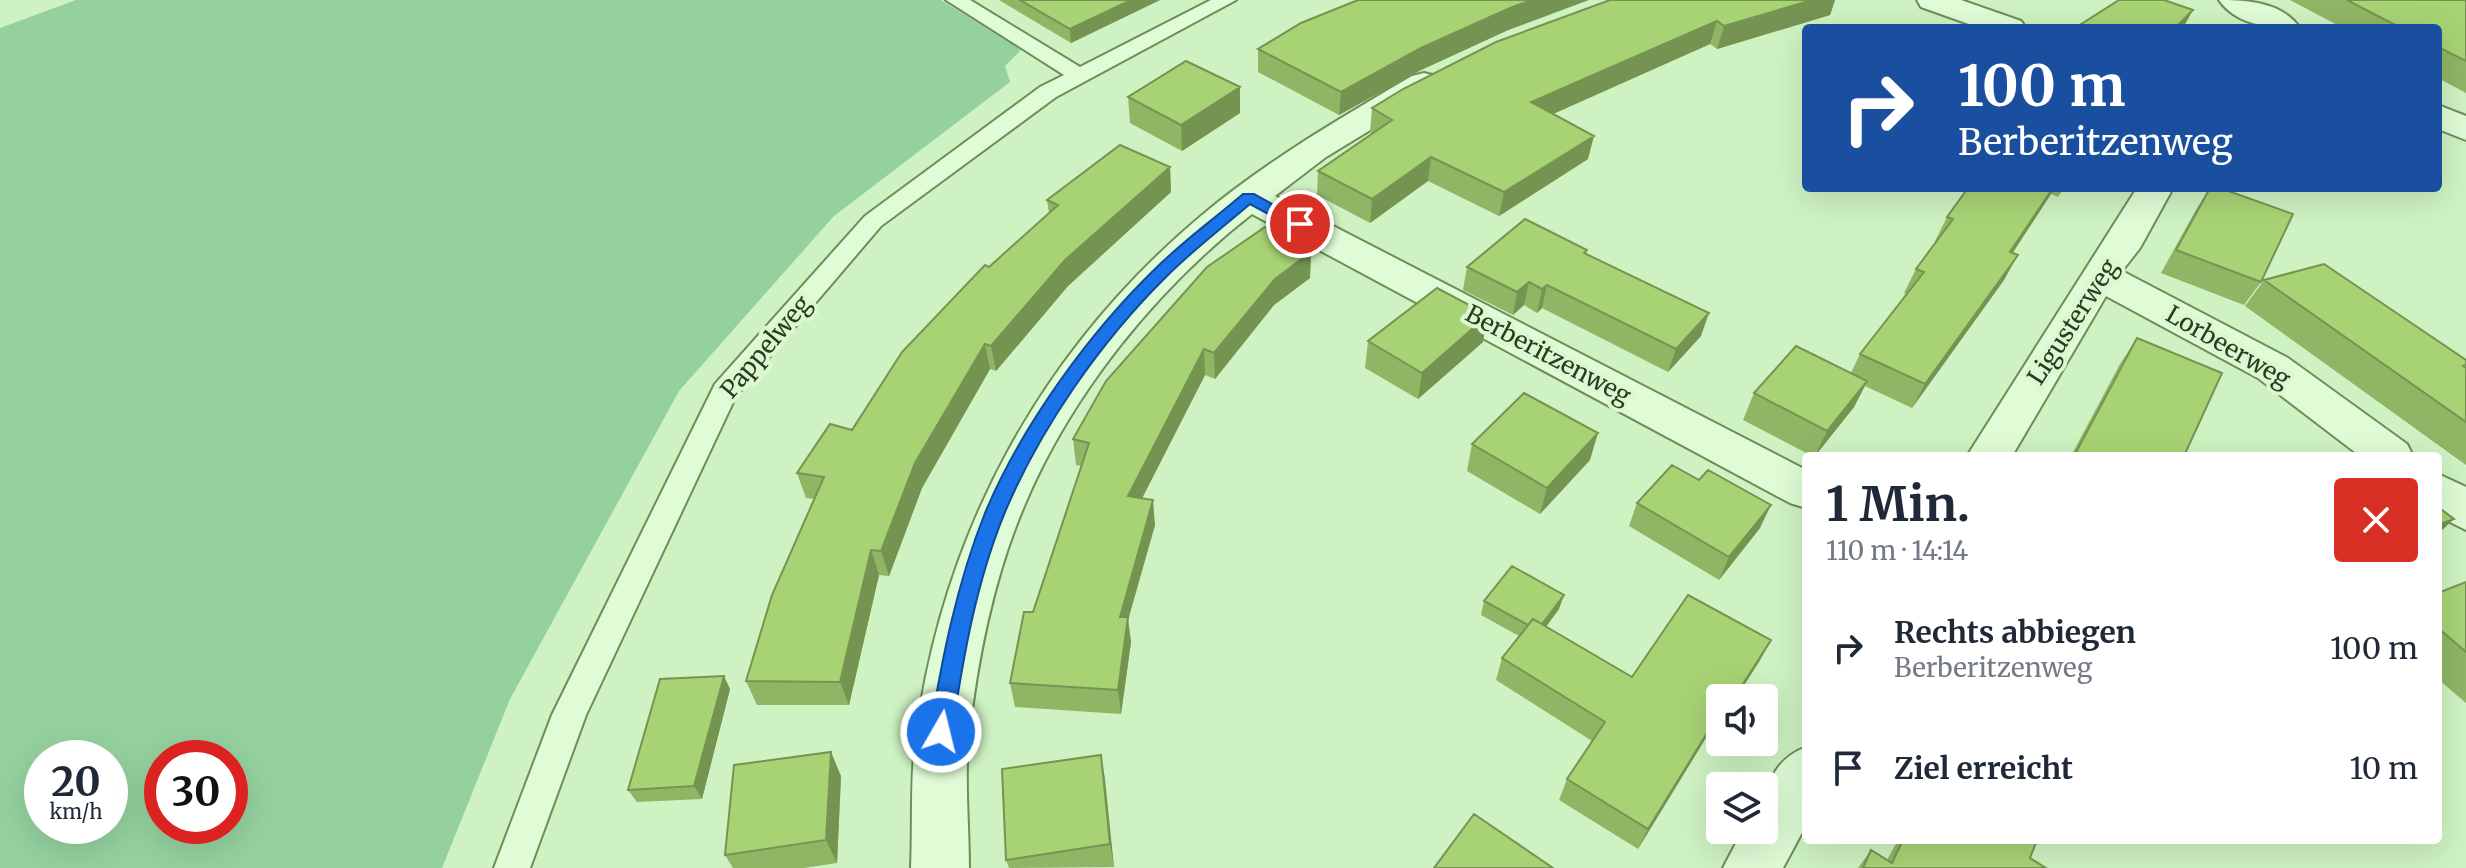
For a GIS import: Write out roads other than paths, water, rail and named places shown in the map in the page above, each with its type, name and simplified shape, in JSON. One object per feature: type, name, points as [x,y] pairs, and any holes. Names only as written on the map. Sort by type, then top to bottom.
[{"type":"street","points":[[1932,0],[1999,24]]},
{"type":"street","points":[[2234,0],[2275,24]]},
{"type":"street","points":[[940,868],[937,819],[943,715],[956,639],[995,514],[1021,459],[1094,348],[1160,273],[1248,197],[1342,130],[1454,67]]},
{"type":"street","points":[[2442,117],[2466,130]]},
{"type":"street","name":"Ligusterweg","points":[[1991,452],[2098,275],[2121,248],[2153,192]]},
{"type":"street","name":"Berberitzenweg","points":[[1248,197],[1802,489]]},
{"type":"street","name":"Lorbeerweg","points":[[2098,275],[2273,368],[2386,452]]},
{"type":"street","points":[[2442,494],[2466,512]]},
{"type":"street","points":[[1752,868],[1802,779]]},
{"type":"lane","points":[[956,0],[1080,76]]},
{"type":"lane","name":"Pappelweg","points":[[512,868],[569,715],[725,391],[873,221],[1048,92],[1226,0]]}]
